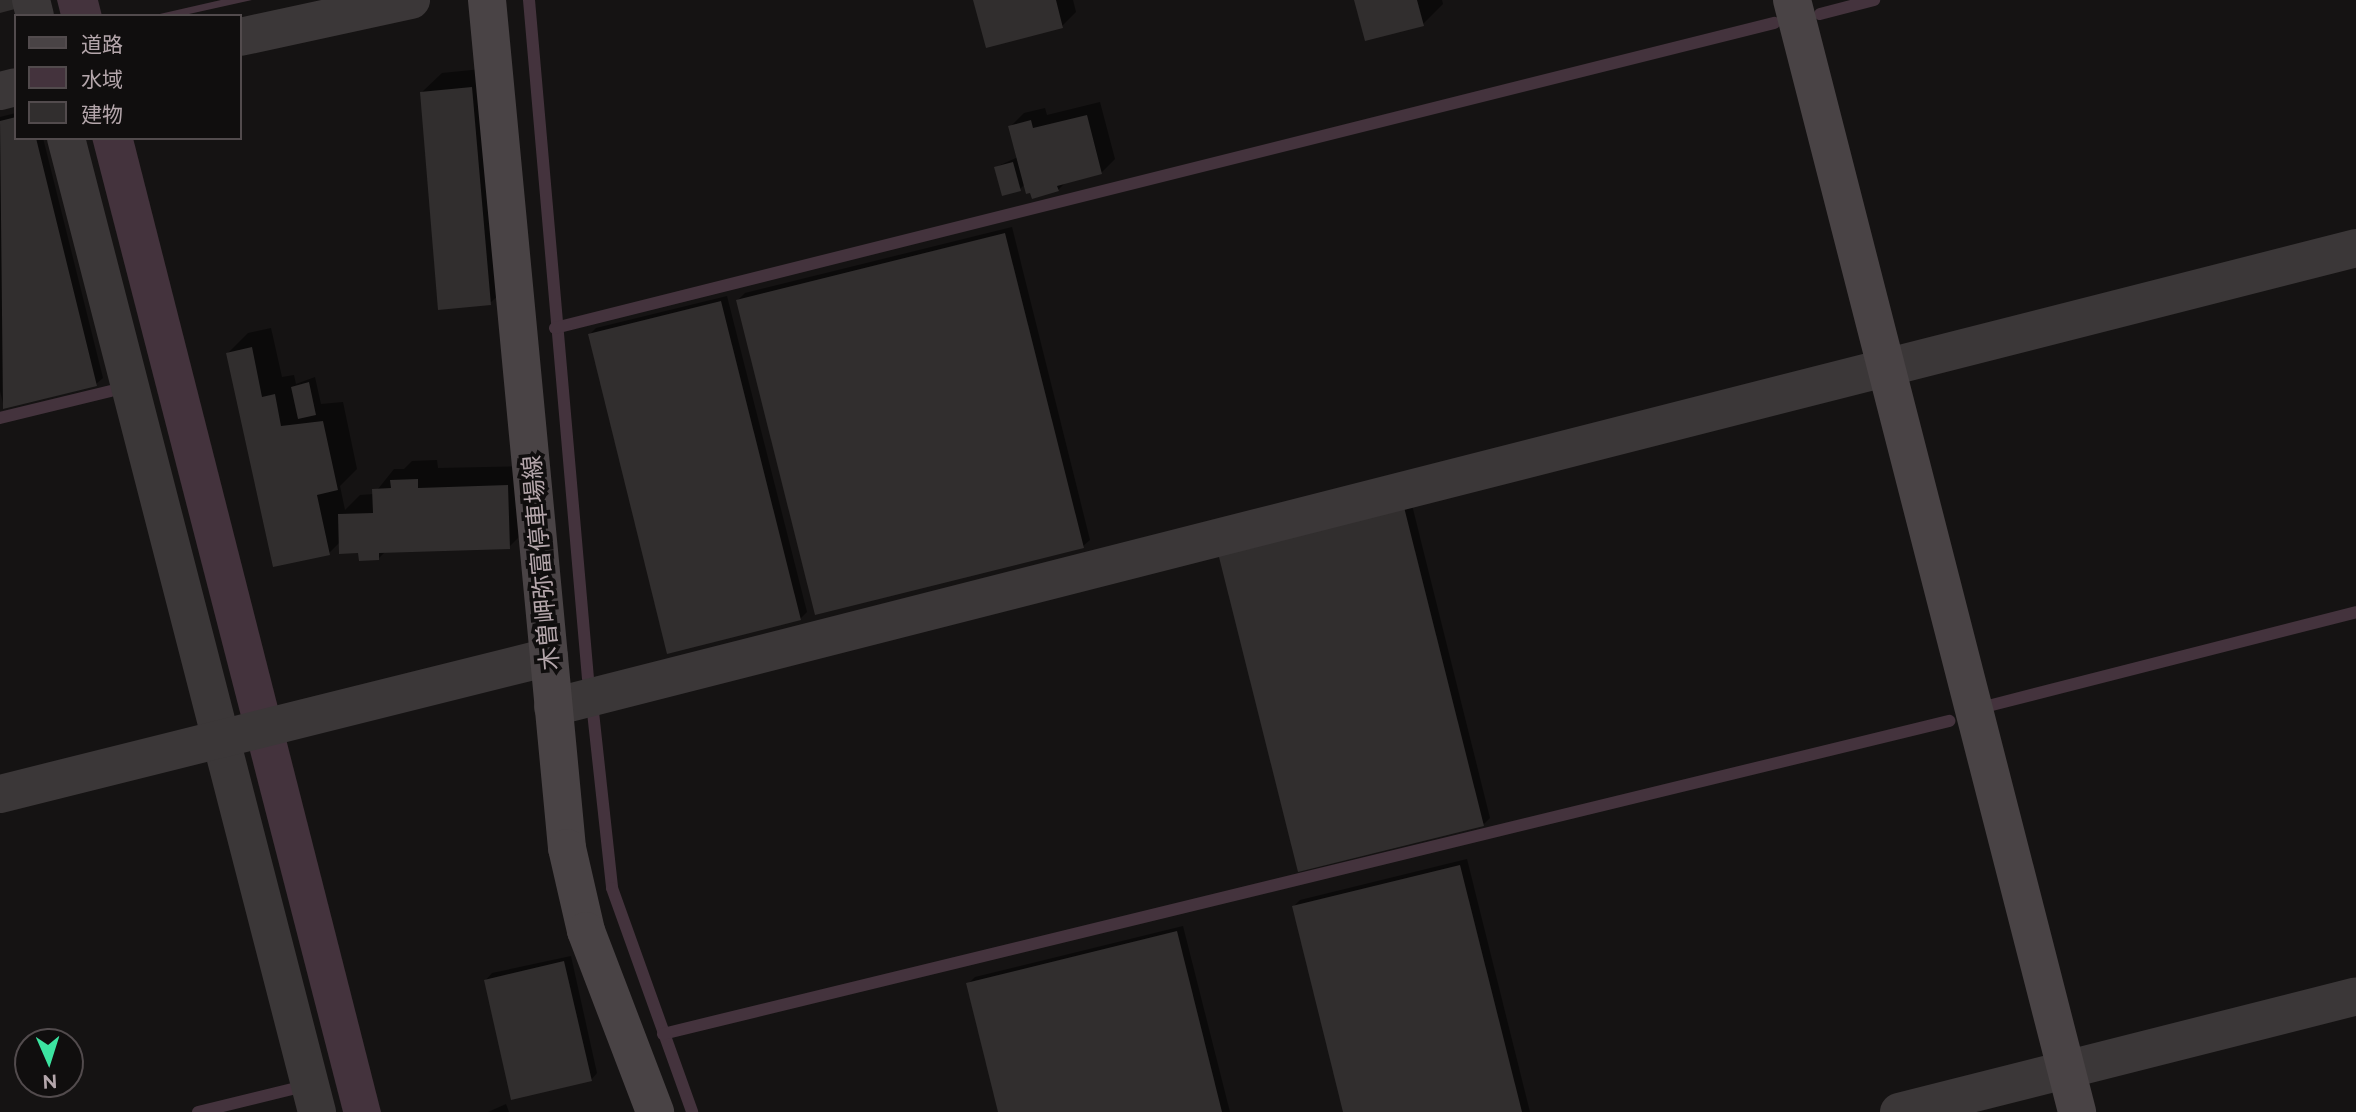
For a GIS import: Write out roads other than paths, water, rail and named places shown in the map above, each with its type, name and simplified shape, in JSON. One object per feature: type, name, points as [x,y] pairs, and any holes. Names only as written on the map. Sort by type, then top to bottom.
[{"type":"street","points":[[242,37],[411,0]]},
{"type":"street","name":"木曽岬弥富停車場線","points":[[487,0],[567,848],[586,931],[655,1112]]},
{"type":"street","points":[[1792,0],[1884,369],[2077,1112]]},
{"type":"street","points":[[67,140],[230,737],[317,1112]]},
{"type":"street","points":[[553,707],[2356,248]]},
{"type":"street","points":[[0,794],[549,657]]},
{"type":"street","points":[[1899,1112],[2356,996]]},
{"type":"water","points":[[57,0],[98,0],[102,14],[60,14]]},
{"type":"water","points":[[221,0],[252,0],[189,14],[160,14]]},
{"type":"water","points":[[93,140],[134,140],[381,1112],[343,1112]]},
{"type":"waterway","points":[[529,0],[588,678]]},
{"type":"waterway","points":[[1820,14],[1874,0]]},
{"type":"waterway","points":[[555,328],[1774,23]]},
{"type":"waterway","points":[[0,418],[111,391]]},
{"type":"waterway","points":[[1992,705],[2356,612]]},
{"type":"waterway","points":[[593,712],[612,888],[692,1112]]},
{"type":"waterway","points":[[663,1034],[1949,721]]},
{"type":"waterway","points":[[198,1112],[292,1089]]}]
